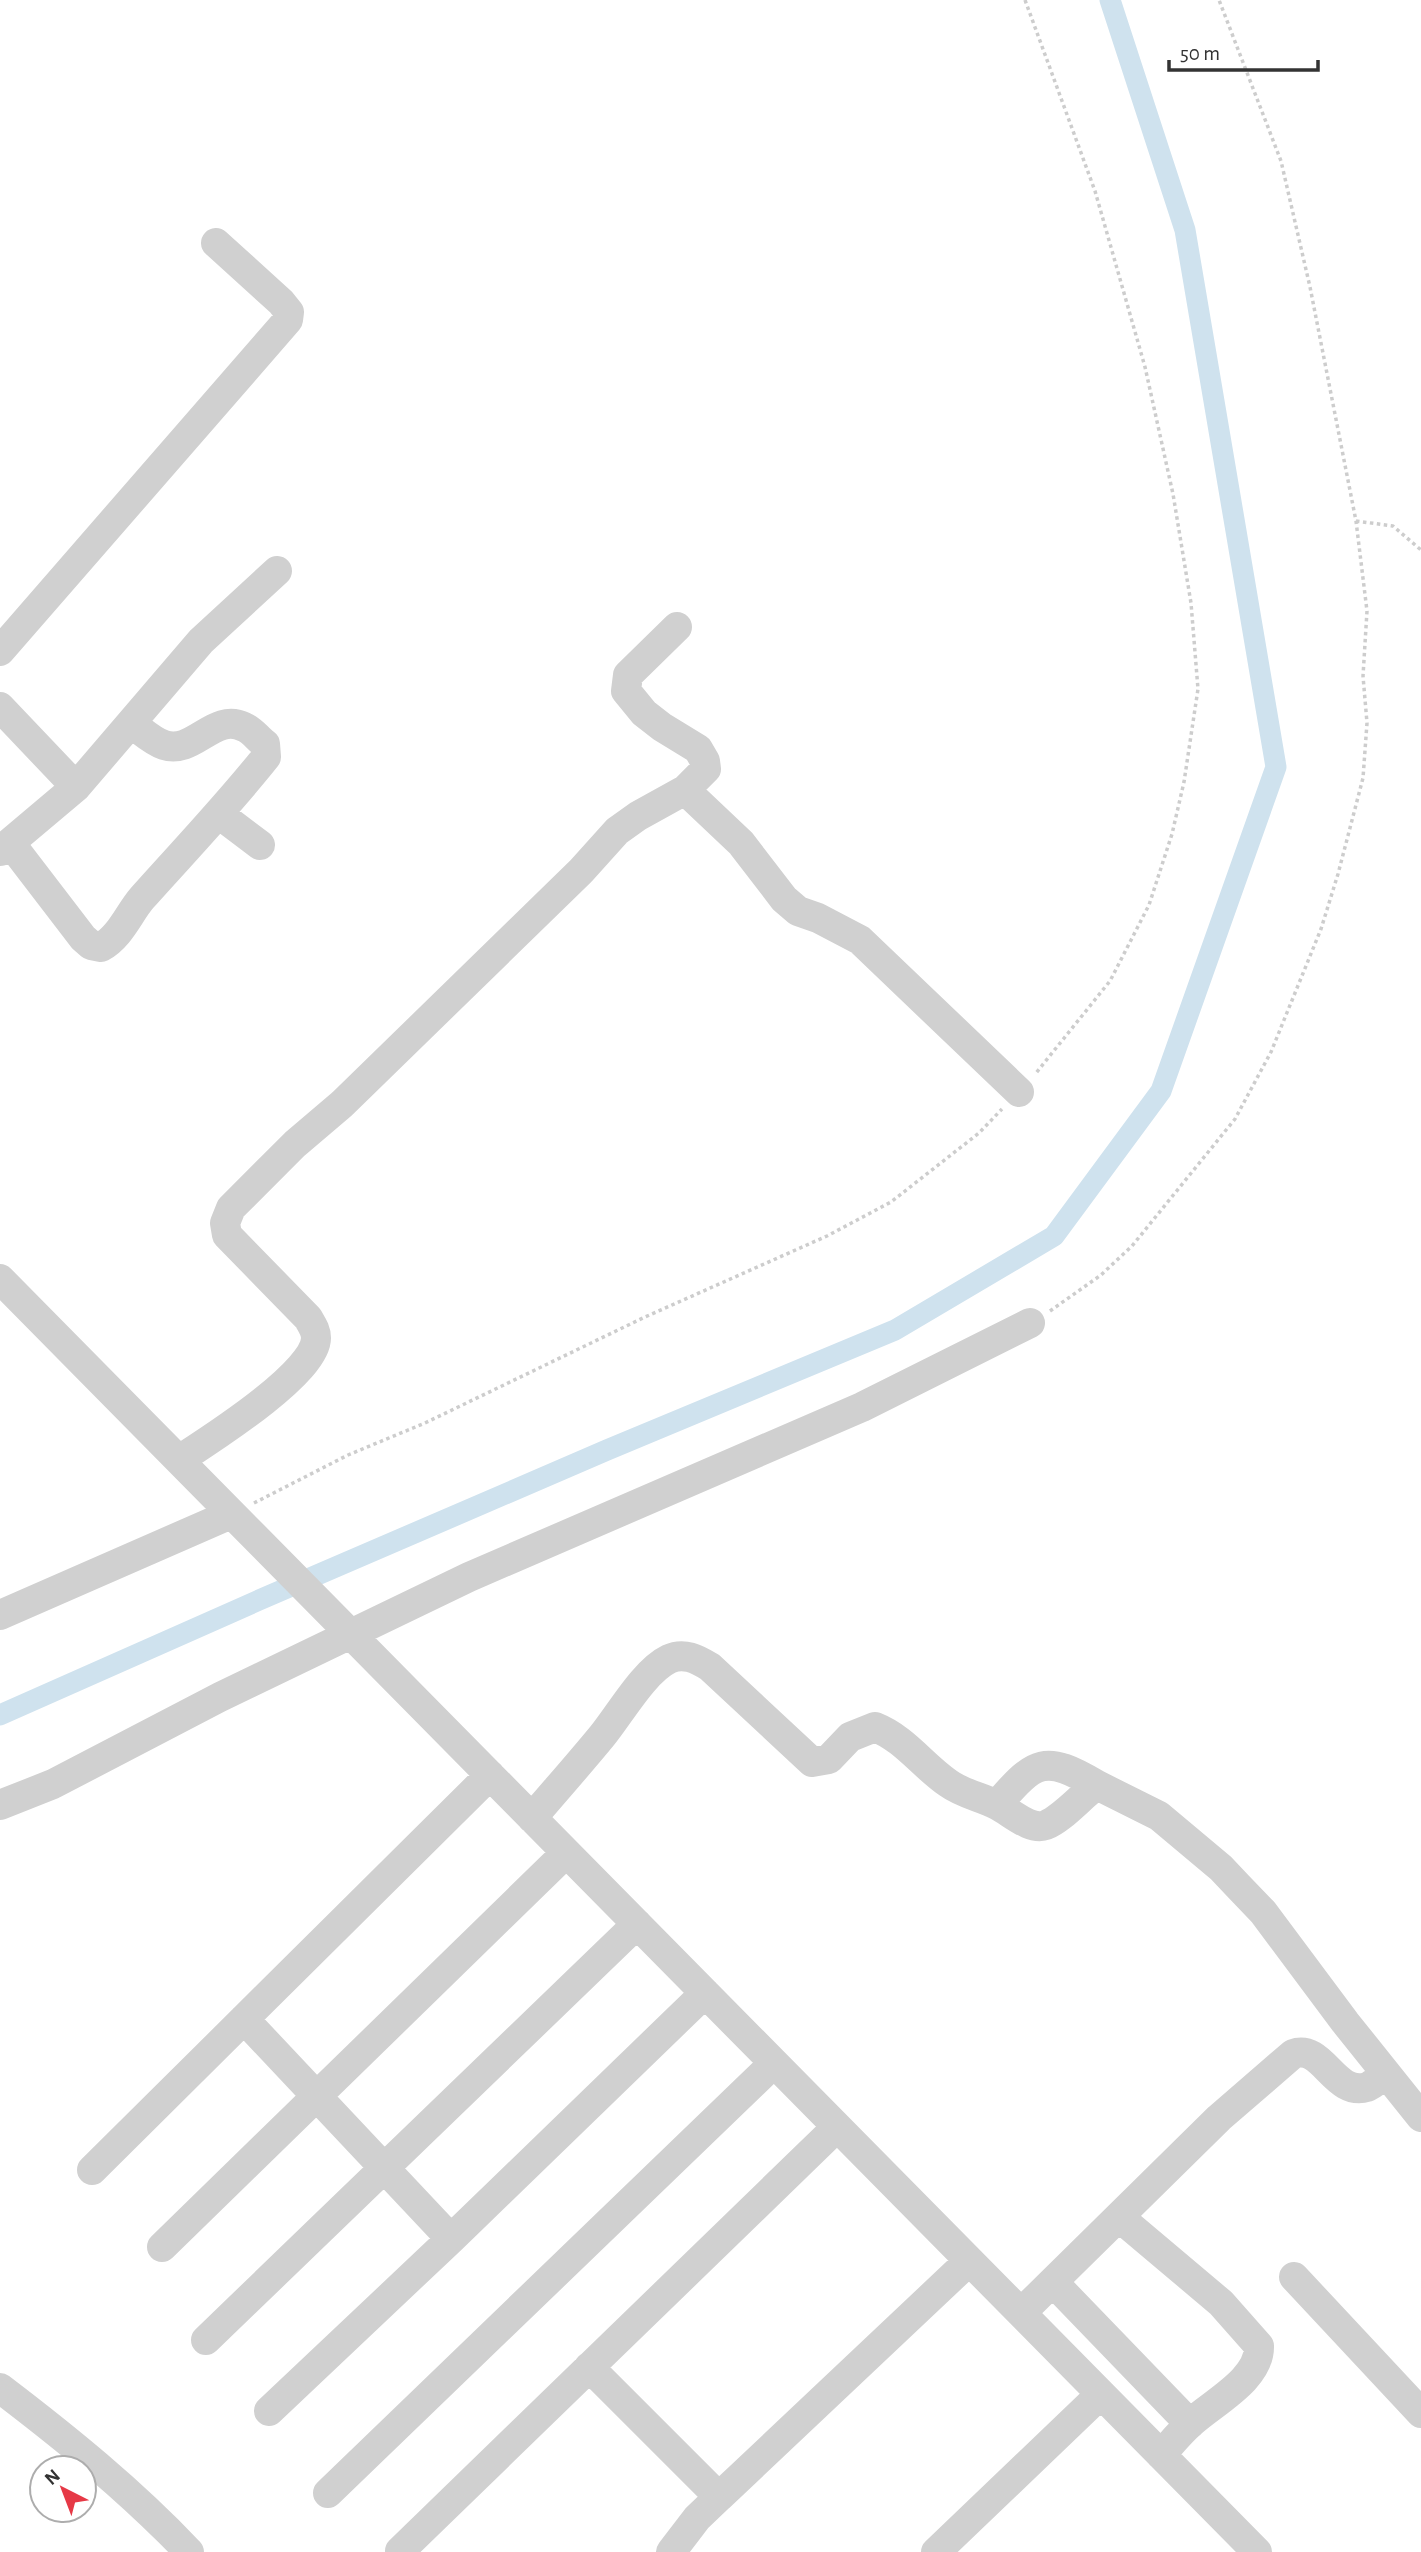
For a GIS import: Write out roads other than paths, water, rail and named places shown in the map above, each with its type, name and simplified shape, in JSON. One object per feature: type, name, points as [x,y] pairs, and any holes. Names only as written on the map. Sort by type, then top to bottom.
[{"type":"street","points":[[0,650],[288,320],[289,312],[281,302],[216,243]]},
{"type":"street","points":[[132,724],[162,745],[178,748],[220,725],[232,723],[247,728],[265,744],[266,757],[219,814],[140,901],[112,939],[101,947],[91,945],[83,938],[6,848],[76,787],[201,641],[278,571]]},
{"type":"street","points":[[179,1460],[230,1426],[282,1385],[301,1367],[317,1340],[315,1328],[308,1318],[227,1235],[225,1223],[231,1208],[295,1144],[342,1104],[580,871],[617,831],[685,790],[706,769],[698,749],[644,713],[626,691],[628,675],[677,627]]},
{"type":"street","points":[[0,707],[76,787]]},
{"type":"street","points":[[685,790],[741,844],[784,899],[798,911],[818,918],[860,940],[1019,1092]]},
{"type":"street","points":[[219,814],[260,845]]},
{"type":"street","points":[[0,1279],[1257,2552]]},
{"type":"street","points":[[0,1805],[53,1784],[220,1697],[470,1577],[862,1407],[1030,1323]]},
{"type":"street","points":[[0,1615],[231,1514]]},
{"type":"street","points":[[532,1818],[602,1736],[646,1679],[668,1659],[679,1656],[690,1657],[710,1667],[812,1762],[828,1759],[850,1737],[875,1727],[901,1741],[954,1787],[997,1805],[1031,1825],[1044,1826],[1097,1785]]},
{"type":"street","points":[[997,1805],[1016,1782],[1032,1769],[1044,1765],[1070,1769],[1159,1816],[1221,1868],[1263,1912],[1421,2117]]},
{"type":"street","points":[[92,2170],[490,1776]]},
{"type":"street","points":[[162,2247],[566,1853]]},
{"type":"street","points":[[206,2340],[636,1924]]},
{"type":"street","points":[[269,2411],[452,2239],[705,1993]]},
{"type":"street","points":[[244,2019],[452,2239]]},
{"type":"street","points":[[1021,2313],[1219,2118],[1293,2054],[1306,2052],[1314,2055],[1330,2073],[1351,2086],[1367,2087],[1386,2074]]},
{"type":"street","points":[[328,2493],[774,2063]]},
{"type":"street","points":[[400,2551],[837,2127]]},
{"type":"street","points":[[1119,2217],[1222,2303],[1259,2346],[1255,2365],[1241,2381],[1190,2424],[1161,2455]]},
{"type":"street","points":[[671,2552],[697,2518],[969,2261]]},
{"type":"street","points":[[1294,2277],[1421,2413]]},
{"type":"street","points":[[1053,2283],[1190,2424]]},
{"type":"street","points":[[589,2367],[719,2497]]},
{"type":"street","points":[[0,2388],[100,2465],[189,2552]]},
{"type":"street","points":[[936,2552],[1101,2394]]},
{"type":"waterway","points":[[0,1715],[607,1450],[895,1330],[1054,1236],[1161,1091],[1276,767],[1185,230],[1110,0]]}]
